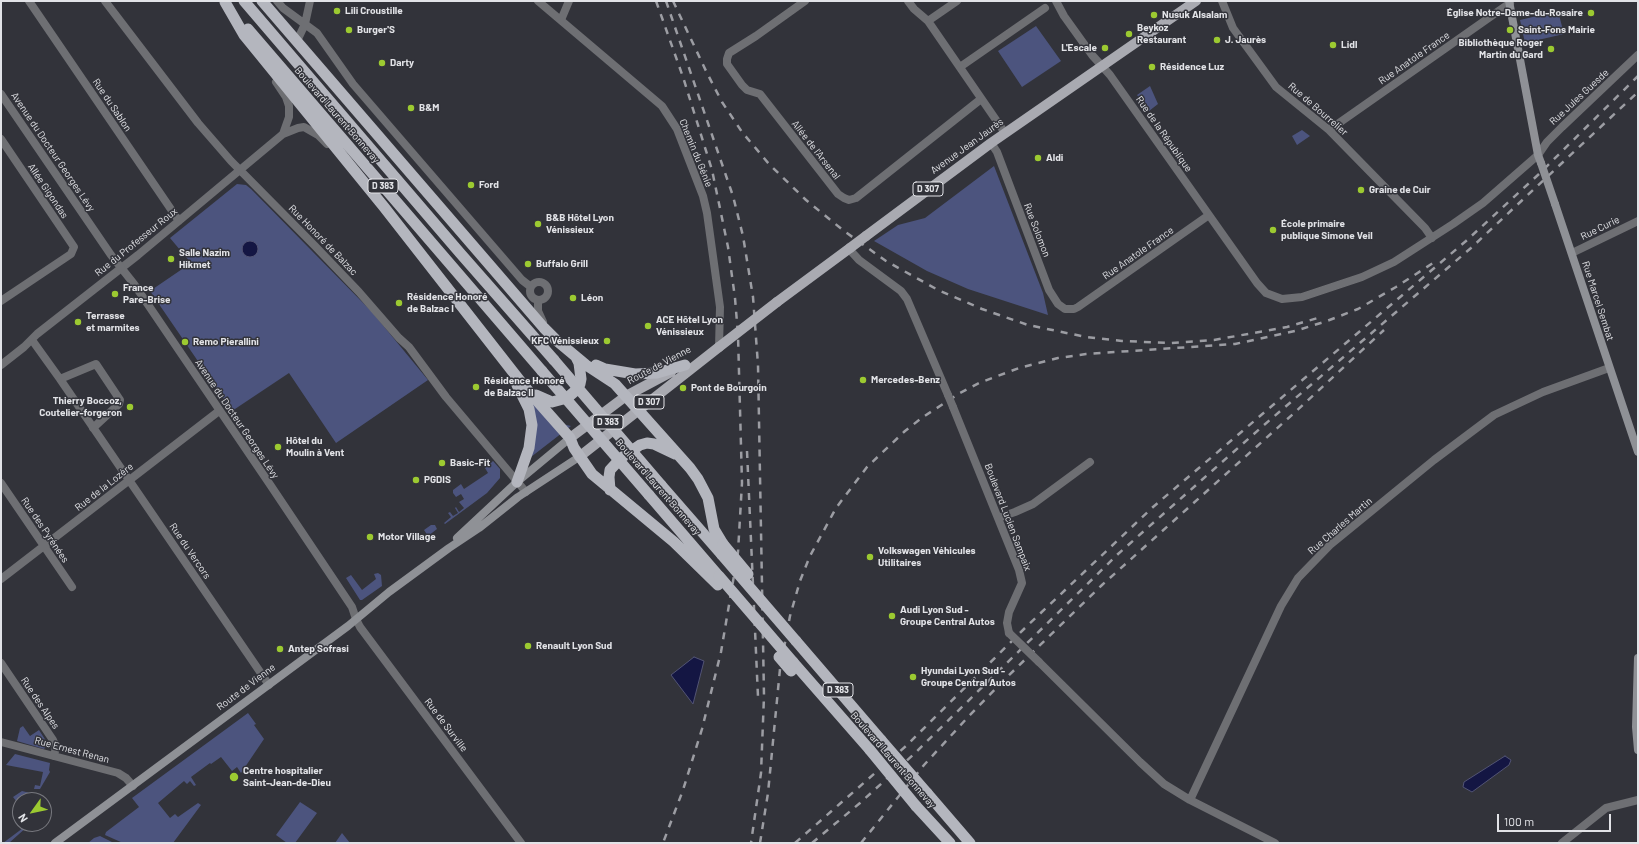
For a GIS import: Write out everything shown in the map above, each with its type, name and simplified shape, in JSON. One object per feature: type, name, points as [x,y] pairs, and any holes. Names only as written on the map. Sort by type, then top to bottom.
[{"type":"highway","name":"Boulevard Laurent Bonnevay","points":[[225,1],[648,495],[718,580],[792,666],[870,750],[916,806],[950,843]]},
{"type":"highway","points":[[225,1],[244,35],[365,183],[524,386],[570,438],[579,457],[592,474],[718,580]]},
{"type":"highway","name":"Boulevard Laurent Bonnevay","points":[[244,1],[445,236],[662,485],[722,550],[752,590],[970,843]]},
{"type":"highway","points":[[262,1],[532,314],[556,340],[586,365],[610,380],[640,410],[680,456],[694,473],[708,498],[714,529],[722,550]]},
{"type":"highway","points":[[575,356],[605,369],[630,374],[656,373],[685,365]]},
{"type":"highway","points":[[524,386],[547,401],[558,402],[567,398],[580,384],[581,373],[579,363],[575,356]]},
{"type":"highway","points":[[502,358],[524,397],[529,409],[532,425],[529,448],[517,482]]},
{"type":"highway","points":[[610,490],[610,470],[621,458],[640,445],[647,443],[654,444],[680,456]]},
{"type":"main road","name":"Avenue Jean Jaurès","points":[[719,347],[991,143],[1196,1]]},
{"type":"main road","name":"Rue Marcel Sembat","points":[[1509,2],[1539,159],[1638,452]]},
{"type":"main road","name":"Route de Vienne","points":[[449,548],[477,518],[517,482],[570,438],[626,396],[719,347]]},
{"type":"main road","name":"Route de Vienne","points":[[55,843],[269,685],[401,583],[479,528],[526,492],[579,457],[719,347]]},
{"type":"main road","points":[[1638,658],[1636,727],[1638,750]]},
{"type":"street","name":"Rue du Sablon","points":[[29,1],[179,221]]},
{"type":"street","name":"Rue Honoré de Balzac","points":[[105,1],[198,123],[241,170],[359,292],[399,338],[409,347],[446,397],[526,492]]},
{"type":"street","points":[[277,1],[283,8],[317,33],[353,84],[522,280],[531,288]]},
{"type":"street","points":[[297,41],[305,24],[310,1]]},
{"type":"street","name":"Chemin du Génie","points":[[538,1],[662,106],[677,129],[708,213],[720,307],[719,347]]},
{"type":"street","name":"Allée de l'Arsenal","points":[[805,1],[756,36],[729,53],[727,64],[747,90],[760,94],[838,194],[844,198],[849,200],[856,198],[981,99]]},
{"type":"street","points":[[908,1],[914,9],[928,21],[1005,133]]},
{"type":"street","points":[[928,21],[957,1]]},
{"type":"street","name":"Rue de la République","points":[[1056,1],[1092,55],[1110,75],[1262,288],[1270,295],[1282,299],[1302,297],[1362,277],[1394,262],[1432,238]]},
{"type":"street","name":"Rue de Bourrelier","points":[[1222,1],[1233,28],[1276,87],[1329,130],[1425,228],[1432,238]]},
{"type":"street","name":"Rue Anatole France","points":[[1329,130],[1509,2]]},
{"type":"street","points":[[561,20],[565,3]]},
{"type":"street","points":[[960,67],[1046,8]]},
{"type":"street","points":[[253,46],[286,97],[289,106],[289,117],[283,134]]},
{"type":"street","name":"Rue Jules Guesde","points":[[1432,238],[1483,203],[1539,159],[1547,142],[1638,55]]},
{"type":"street","name":"Avenue du Docteur Georges Lévy","points":[[1,94],[121,268],[138,290],[313,548],[352,607],[356,619]]},
{"type":"street","name":"Rue du Professeur Roux","points":[[1,365],[32,340],[37,334],[179,221],[283,134],[298,128],[310,129],[325,142],[365,183]]},
{"type":"street","name":"Allée Gigondas","points":[[1,139],[74,248],[71,254],[1,301]]},
{"type":"street","name":"Rue Solomon","points":[[991,143],[997,152],[1050,290],[1061,307],[1070,310],[1078,307]]},
{"type":"street","name":"Rue Anatole France","points":[[1078,307],[1186,232],[1194,224],[1209,215]]},
{"type":"street","name":"Rue Curie","points":[[1572,253],[1638,221]]},
{"type":"street","name":"Boulevard Lucien Sampaix","points":[[849,248],[859,260],[901,291],[907,299],[953,407],[1019,570],[1022,584],[1009,612],[1007,623],[1009,633],[1164,784],[1190,800],[1275,843]]},
{"type":"street","points":[[541,283],[547,288],[548,294],[546,297],[538,300],[531,295],[531,288],[535,284],[541,283]]},
{"type":"street","points":[[538,300],[539,316],[556,340]]},
{"type":"street","name":"Rue du Vercors","points":[[32,340],[94,428],[269,685]]},
{"type":"street","points":[[60,379],[96,364],[120,400],[119,404],[94,428]]},
{"type":"street","name":"Rue Charles Martin","points":[[1190,800],[1281,606],[1298,578],[1330,545],[1434,460],[1494,415],[1543,392],[1609,368]]},
{"type":"street","name":"Rue de la Lozère","points":[[1,580],[219,411]]},
{"type":"street","points":[[998,518],[1033,504],[1090,462]]},
{"type":"street","name":"Rue des Pyrénées","points":[[1,483],[72,587]]},
{"type":"street","name":"Rue de Surville","points":[[356,619],[360,627],[521,843]]},
{"type":"street","name":"Rue des Alpes","points":[[1,663],[53,740],[56,747],[54,756]]},
{"type":"street","name":"Rue Ernest Renan","points":[[1,742],[122,775],[133,786]]},
{"type":"street","points":[[1562,843],[1606,808],[1638,800]]},
{"type":"shaded area","points":[[1558,11],[1564,34],[1525,43],[1520,20]]},
{"type":"shaded area","points":[[1036,26],[1061,61],[1022,87],[998,51]]},
{"type":"shaded area","points":[[1150,86],[1158,104],[1149,111],[1137,95]]},
{"type":"shaded area","points":[[1302,130],[1310,136],[1297,145],[1292,136]]},
{"type":"shaded area","points":[[994,166],[1043,293],[1048,315],[968,289],[927,271],[874,241],[898,225],[925,218]]},
{"type":"shaded area","points":[[237,184],[246,185],[251,189],[372,312],[428,380],[336,443],[289,373],[232,411],[150,291],[191,263],[170,238]]},
{"type":"shaded area","points":[[250,241],[256,243],[258,249],[256,255],[250,257],[244,255],[242,249],[244,243]]},
{"type":"shaded area","points":[[530,401],[554,422],[571,426],[531,457]]},
{"type":"shaded area","points":[[493,461],[500,469],[500,478],[487,493],[445,524],[444,523],[451,517],[448,513],[450,512],[453,516],[458,513],[455,508],[456,507],[459,512],[464,508],[459,502],[464,499],[461,494],[456,497],[453,490],[461,484],[464,489],[488,473],[485,468]]},
{"type":"shaded area","points":[[431,525],[435,525],[437,529],[428,536],[424,530]]},
{"type":"shaded area","points":[[378,573],[381,575],[382,586],[360,600],[346,578],[351,575],[362,590],[376,579],[374,574]]},
{"type":"shaded area","points":[[694,657],[704,661],[693,704],[671,675]]},
{"type":"shaded area","points":[[248,713],[264,739],[241,773],[237,767],[232,771],[221,757],[191,777],[196,785],[194,786],[190,781],[187,784],[184,781],[158,803],[170,818],[175,814],[178,817],[198,803],[201,805],[173,843],[123,843],[105,835],[106,832],[139,807],[132,798]]},
{"type":"shaded area","points":[[23,726],[30,736],[39,730],[48,744],[44,749],[17,741],[20,728]]},
{"type":"shaded area","points":[[15,754],[50,763],[50,772],[40,789],[34,789],[35,785],[40,786],[43,772],[6,765]]},
{"type":"shaded area","points":[[1505,756],[1511,760],[1509,765],[1472,792],[1463,787],[1464,782]]},
{"type":"shaded area","points":[[300,802],[317,813],[295,843],[287,843],[276,835]]},
{"type":"shaded area","points":[[18,832],[21,832],[9,843],[3,843]]},
{"type":"shaded area","points":[[342,833],[350,843],[335,843]]},
{"type":"shaded area","points":[[100,836],[114,843],[88,843],[94,838]]},
{"type":"railway","points":[[656,1],[683,77],[712,170],[728,247],[738,335],[742,483],[738,552],[721,652],[702,729],[683,790],[663,843]]},
{"type":"railway","points":[[666,1],[733,196],[743,236],[753,297],[758,365],[764,696],[761,773],[751,843]]},
{"type":"railway","points":[[673,1],[722,102],[742,132],[769,164],[806,200],[844,231],[886,261],[938,290],[982,309],[1028,325],[1086,337],[1122,341],[1171,343],[1214,340],[1287,327],[1321,317]]},
{"type":"railway","points":[[795,843],[906,746],[1027,626],[1153,507],[1466,241],[1539,174],[1638,76]]},
{"type":"railway","points":[[812,843],[860,803],[914,754],[1118,554],[1264,425],[1471,248],[1638,92]]},
{"type":"railway","points":[[760,843],[768,793],[780,669],[790,616],[800,581],[810,556],[836,508],[867,467],[905,431],[923,417],[960,393],[979,383],[1019,368],[1058,358],[1086,354],[1235,344],[1295,331],[1358,309],[1433,263]]},
{"type":"railway","points":[[861,843],[924,765],[1004,680],[1102,585],[1293,414],[1384,330]]},
{"type":"railway","points":[[747,451],[758,697]]},
{"type":"place","name":"Lili Croustille","points":[[337,11]]},
{"type":"place","name":"Église Notre-Dame-du-Rosaire","points":[[1591,13]]},
{"type":"place","name":"Nusuk Alsalam","points":[[1154,15]]},
{"type":"place","name":"Burger'S","points":[[349,30]]},
{"type":"place","name":"Saint-Fons Mairie","points":[[1510,30]]},
{"type":"place","name":"Beykoz Restaurant","points":[[1129,34]]},
{"type":"place","name":"J. Jaurès","points":[[1217,40]]},
{"type":"place","name":"Lidl","points":[[1333,45]]},
{"type":"place","name":"L'Escale","points":[[1105,48]]},
{"type":"place","name":"Bibliothèque Roger Martin du Gard","points":[[1551,49]]},
{"type":"place","name":"Darty","points":[[382,63]]},
{"type":"place","name":"Résidence Luz","points":[[1152,67]]},
{"type":"place","name":"B&M","points":[[411,108]]},
{"type":"place","name":"Aldi","points":[[1038,158]]},
{"type":"place","name":"Ford","points":[[471,185]]},
{"type":"place","name":"Graine de Cuir","points":[[1361,190]]},
{"type":"place","name":"B&B Hôtel Lyon Vénissieux","points":[[538,224]]},
{"type":"place","name":"École primaire publique Simone Veil","points":[[1273,230]]},
{"type":"place","name":"Salle Nazim Hikmet","points":[[171,259]]},
{"type":"place","name":"Buffalo Grill","points":[[528,264]]},
{"type":"place","name":"France Pare-Brise","points":[[115,294]]},
{"type":"place","name":"Léon","points":[[573,298]]},
{"type":"place","name":"Résidence Honoré de Balzac I","points":[[399,303]]},
{"type":"place","name":"Terrasse et marmites","points":[[78,322]]},
{"type":"place","name":"ACE Hôtel Lyon Vénissieux","points":[[648,326]]},
{"type":"place","name":"KFC Vénissieux","points":[[607,341]]},
{"type":"place","name":"Remo Pierallini","points":[[185,342]]},
{"type":"place","name":"Mercedes-Benz","points":[[863,380]]},
{"type":"place","name":"Résidence Honoré de Balzac II","points":[[476,387]]},
{"type":"place","name":"Pont de Bourgoin","points":[[683,388]]},
{"type":"place","name":"Thierry Boccoz, Coutelier-forgeron","points":[[130,407]]},
{"type":"place","name":"Hôtel du Moulin à Vent","points":[[278,447]]},
{"type":"place","name":"Basic-Fit","points":[[442,463]]},
{"type":"place","name":"PGDIS","points":[[416,480]]},
{"type":"place","name":"Motor Village","points":[[370,537]]},
{"type":"place","name":"Volkswagen Véhicules Utilitaires","points":[[870,557]]},
{"type":"place","name":"Audi Lyon Sud - Groupe Central Autos","points":[[892,616]]},
{"type":"place","name":"Renault Lyon Sud","points":[[528,646]]},
{"type":"place","name":"Antep Sofrasi","points":[[280,649]]},
{"type":"place","name":"Hyundai Lyon Sud - Groupe Central Autos","points":[[913,677]]},
{"type":"place","name":"Centre hospitalier Saint-Jean-de-Dieu","points":[[234,777]]}]
